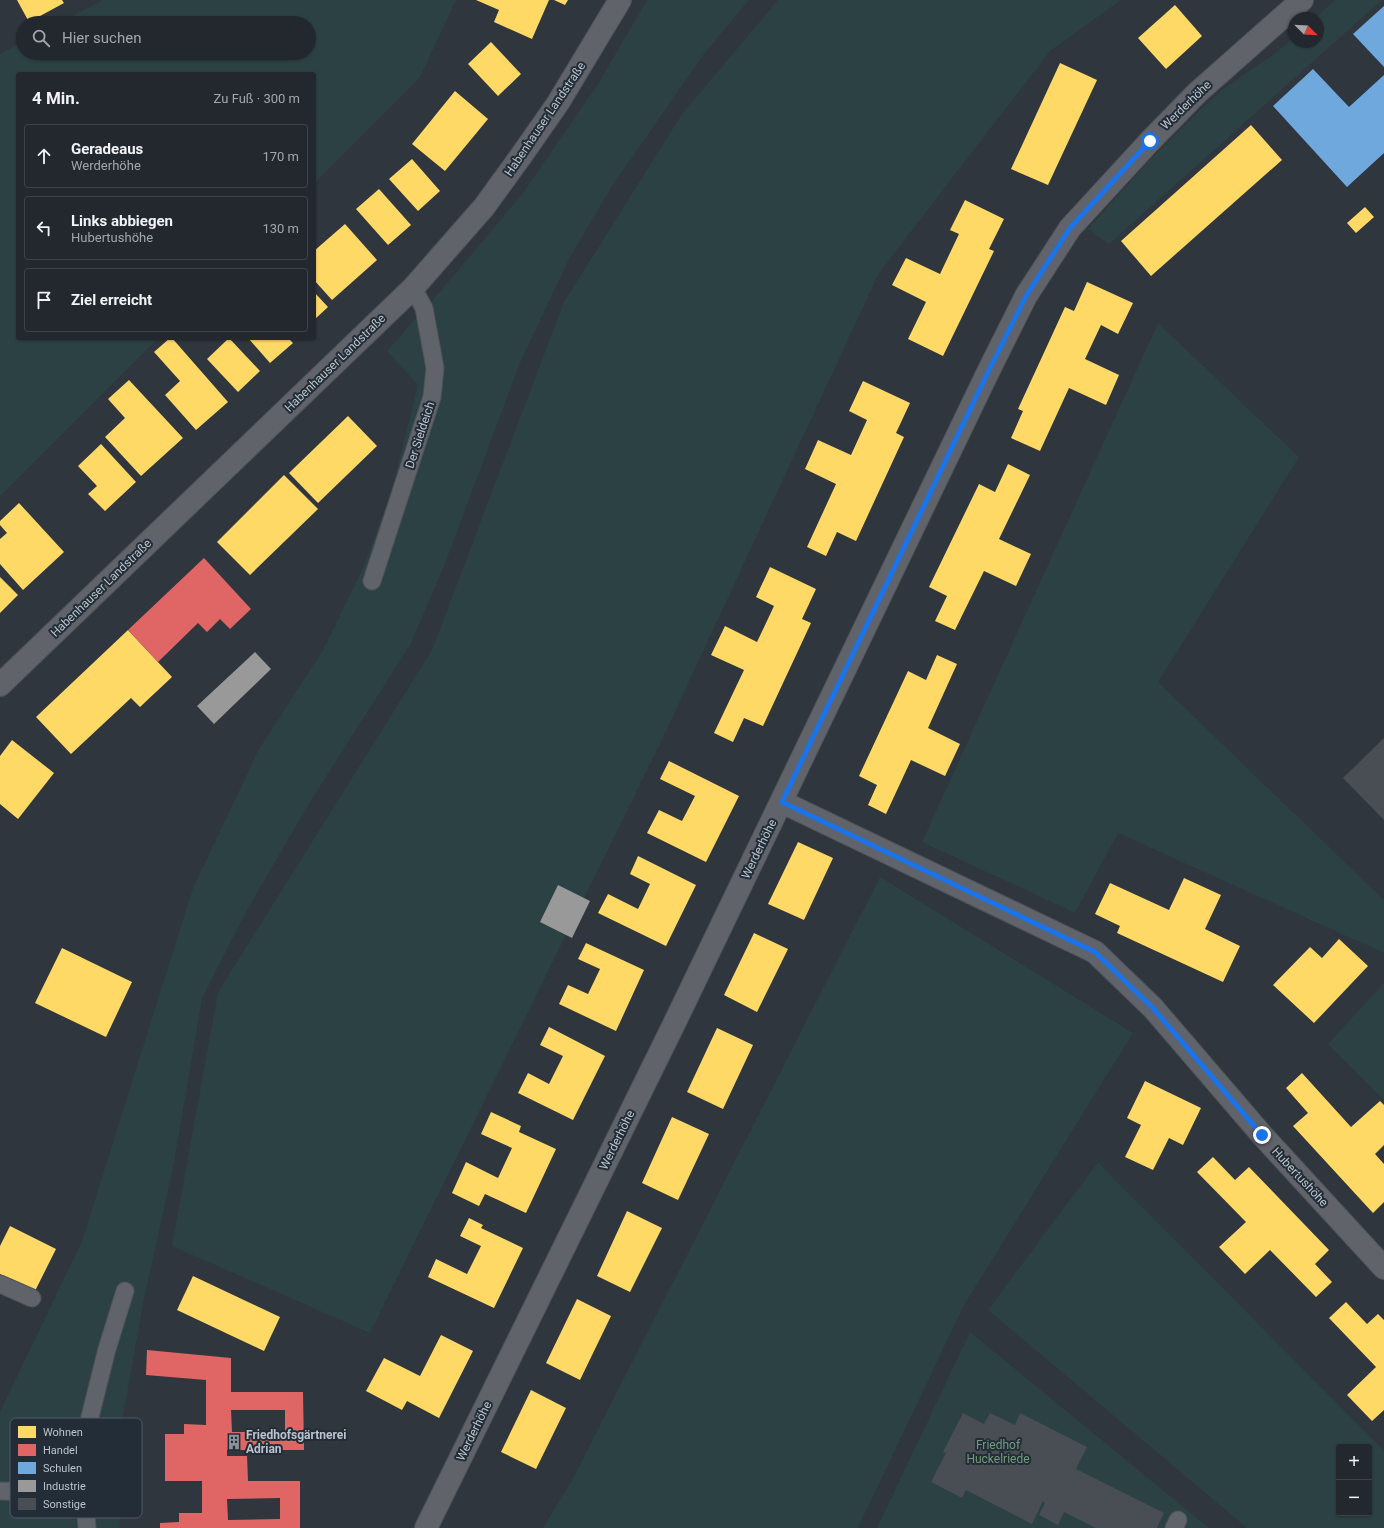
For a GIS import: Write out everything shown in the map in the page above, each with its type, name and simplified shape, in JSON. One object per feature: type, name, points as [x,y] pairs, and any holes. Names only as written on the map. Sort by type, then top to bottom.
[{"type":"street","name":"Habenhauser Landstraße","points":[[0,685],[413,288],[484,207],[521,156],[558,103],[620,0]]},
{"type":"street","name":"Werderhöhe","points":[[426,1528],[674,1024],[989,370],[1030,290],[1070,228],[1150,141],[1198,92],[1302,0]]},
{"type":"street","name":"Hubertushöhe","points":[[782,802],[1095,952],[1153,1008],[1262,1135],[1384,1268]]},
{"type":"lane","name":"Der Sieldeich","points":[[372,581],[432,397],[435,368],[434,360],[424,308],[413,288]]},
{"type":"lane","points":[[0,1284],[32,1298]]},
{"type":"lane","points":[[90,1418],[107,1349],[125,1290]]},
{"type":"lane","points":[[0,1491],[10,1491]]},
{"type":"lane","points":[[86,1518],[87,1528]]},
{"type":"green space","points":[[103,0],[456,0],[420,77],[316,181],[316,72],[16,72],[16,340],[156,340],[0,496],[0,54],[16,46],[16,60],[316,60],[316,16],[72,16]]},
{"type":"green space","points":[[647,0],[749,0],[704,54],[612,186],[569,259],[520,363],[443,569],[410,645],[310,802],[247,910],[202,999],[174,1163],[144,1299],[123,1418],[10,1418],[10,1518],[120,1518],[120,1528],[0,1528],[0,1412],[82,1241],[193,888],[259,749],[323,650],[364,566],[392,489],[418,385],[387,351],[445,286],[523,193],[598,84]]},
{"type":"green space","points":[[778,0],[1121,0],[1050,51],[879,273],[660,744],[370,1333],[172,1246],[218,992],[432,650],[564,302],[682,114]]},
{"type":"green space","points":[[1335,0],[1382,0],[1109,244],[1088,229],[1144,166],[1223,89],[1276,53],[1288,42],[1288,48],[1324,48],[1324,12],[1322,12]]},
{"type":"green space","points":[[1158,323],[1299,457],[1158,682],[1384,900],[1384,953],[1118,833],[1075,913],[922,842]]},
{"type":"green space","points":[[880,877],[1133,1033],[964,1305],[858,1528],[543,1528],[571,1482]]},
{"type":"green space","points":[[1384,983],[1384,1100],[1328,1044]]},
{"type":"green space","points":[[1098,1162],[1384,1451],[1384,1528],[1247,1528],[988,1310]]},
{"type":"green space","name":"Friedhof Huckelriede","points":[[970,1332],[1209,1528],[877,1528]]},
{"type":"building: Wohnen","points":[[17,0],[62,0],[64,3],[40,16],[26,16]]},
{"type":"building: Wohnen","points":[[476,0],[549,0],[532,39],[494,22],[499,10]]},
{"type":"building: Wohnen","points":[[554,0],[568,0],[565,5]]},
{"type":"building: Wohnen","points":[[1175,5],[1202,36],[1166,69],[1138,38]]},
{"type":"building: Wohnen","points":[[491,42],[521,74],[498,96],[468,64]]},
{"type":"building: Wohnen","points":[[1060,63],[1097,80],[1048,185],[1011,169]]},
{"type":"building: Wohnen","points":[[455,91],[488,119],[445,171],[412,144]]},
{"type":"building: Wohnen","points":[[1251,125],[1282,160],[1151,276],[1121,241]]},
{"type":"building: Wohnen","points":[[412,159],[440,191],[418,211],[389,179]]},
{"type":"building: Wohnen","points":[[379,189],[411,225],[388,245],[356,209]]},
{"type":"building: Wohnen","points":[[965,200],[1004,219],[989,249],[994,251],[943,356],[908,339],[926,302],[892,285],[906,258],[940,274],[959,234],[950,230]]},
{"type":"building: Wohnen","points":[[1365,207],[1374,217],[1356,233],[1347,223]]},
{"type":"building: Wohnen","points":[[345,224],[377,260],[332,300],[316,282],[316,249]]},
{"type":"building: Wohnen","points":[[1087,282],[1133,303],[1118,334],[1101,325],[1085,359],[1119,375],[1106,405],[1069,388],[1040,451],[1011,438],[1023,411],[1018,409],[1065,307],[1074,311]]},
{"type":"building: Wohnen","points":[[316,294],[328,307],[316,318]]},
{"type":"building: Wohnen","points":[[168,340],[174,340],[228,402],[196,430],[165,395],[180,381],[154,352]]},
{"type":"building: Wohnen","points":[[227,340],[231,340],[260,371],[238,392],[207,359]]},
{"type":"building: Wohnen","points":[[250,340],[290,340],[293,343],[270,363]]},
{"type":"building: Wohnen","points":[[129,380],[183,438],[141,476],[105,437],[125,418],[108,399]]},
{"type":"building: Wohnen","points":[[863,381],[910,403],[896,433],[904,437],[856,541],[837,532],[826,556],[807,547],[836,484],[805,469],[818,440],[851,455],[867,420],[849,411]]},
{"type":"building: Wohnen","points":[[348,416],[377,446],[318,503],[289,473]]},
{"type":"building: Wohnen","points":[[101,444],[136,482],[105,511],[88,494],[97,486],[78,466]]},
{"type":"building: Wohnen","points":[[1008,464],[1030,475],[999,539],[1031,554],[1016,586],[984,571],[955,630],[935,621],[947,596],[929,587],[979,484],[995,492]]},
{"type":"building: Wohnen","points":[[284,475],[318,509],[250,575],[217,542]]},
{"type":"building: Wohnen","points":[[19,503],[64,552],[23,590],[0,564],[0,539],[7,533],[0,525],[0,521]]},
{"type":"building: Wohnen","points":[[770,567],[816,589],[802,619],[811,623],[763,726],[744,718],[733,742],[714,733],[744,670],[711,655],[725,626],[757,642],[774,606],[756,597]]},
{"type":"building: Wohnen","points":[[0,577],[18,595],[0,613]]},
{"type":"building: Wohnen","points":[[128,630],[172,677],[140,707],[131,698],[71,754],[36,717]]},
{"type":"building: Wohnen","points":[[937,655],[957,664],[928,728],[960,744],[945,776],[911,760],[886,814],[868,805],[877,785],[859,776],[908,671],[926,680]]},
{"type":"building: Wohnen","points":[[12,740],[54,773],[18,819],[0,804],[0,756]]},
{"type":"building: Wohnen","points":[[669,761],[739,796],[706,862],[647,833],[659,810],[682,821],[695,796],[660,779]]},
{"type":"building: Wohnen","points":[[798,842],[833,858],[804,920],[768,904]]},
{"type":"building: Wohnen","points":[[638,856],[696,885],[666,946],[598,913],[608,894],[638,909],[650,884],[630,874]]},
{"type":"building: Wohnen","points":[[1184,878],[1221,895],[1205,929],[1240,946],[1223,982],[1117,933],[1120,926],[1095,914],[1110,883],[1169,910]]},
{"type":"building: Wohnen","points":[[754,933],[788,949],[757,1012],[724,995]]},
{"type":"building: Wohnen","points":[[1339,939],[1368,966],[1314,1023],[1273,985],[1310,947],[1322,958]]},
{"type":"building: Wohnen","points":[[586,943],[644,970],[616,1031],[559,1004],[568,985],[588,994],[600,969],[578,959]]},
{"type":"building: Wohnen","points":[[62,948],[132,982],[106,1037],[35,1003]]},
{"type":"building: Wohnen","points":[[549,1027],[605,1056],[573,1120],[518,1093],[528,1073],[549,1084],[563,1056],[540,1045]]},
{"type":"building: Wohnen","points":[[717,1028],[753,1045],[723,1109],[687,1092]]},
{"type":"building: Wohnen","points":[[1302,1073],[1351,1127],[1380,1101],[1384,1105],[1384,1145],[1375,1154],[1384,1164],[1384,1202],[1373,1213],[1293,1126],[1308,1113],[1286,1088]]},
{"type":"building: Wohnen","points":[[1145,1081],[1201,1108],[1183,1145],[1169,1138],[1153,1170],[1125,1157],[1141,1125],[1127,1118]]},
{"type":"building: Wohnen","points":[[491,1112],[521,1126],[519,1132],[556,1149],[526,1213],[485,1194],[479,1206],[452,1193],[466,1162],[498,1178],[512,1148],[481,1134]]},
{"type":"building: Wohnen","points":[[672,1117],[709,1134],[678,1200],[642,1183]]},
{"type":"building: Wohnen","points":[[1213,1157],[1235,1180],[1249,1167],[1329,1250],[1315,1264],[1332,1282],[1316,1297],[1270,1250],[1245,1274],[1219,1247],[1246,1222],[1197,1172]]},
{"type":"building: Wohnen","points":[[627,1211],[662,1228],[630,1292],[597,1276]]},
{"type":"building: Wohnen","points":[[469,1218],[483,1225],[481,1228],[523,1248],[494,1308],[428,1277],[436,1259],[467,1274],[481,1246],[460,1236]]},
{"type":"building: Wohnen","points":[[10,1226],[56,1249],[35,1291],[0,1274],[0,1246]]},
{"type":"building: Wohnen","points":[[193,1276],[280,1317],[264,1351],[177,1310]]},
{"type":"building: Wohnen","points":[[577,1299],[611,1316],[580,1380],[546,1363]]},
{"type":"building: Wohnen","points":[[1346,1302],[1367,1324],[1378,1314],[1384,1320],[1384,1410],[1372,1421],[1347,1395],[1376,1367],[1329,1318]]},
{"type":"building: Wohnen","points":[[441,1335],[473,1351],[439,1418],[407,1401],[402,1410],[366,1391],[384,1358],[420,1376]]},
{"type":"building: Wohnen","points":[[531,1390],[566,1408],[536,1469],[501,1452]]},
{"type":"building: Handel","points":[[204,558],[251,609],[230,629],[220,619],[207,632],[198,623],[158,662],[128,630]]},
{"type":"building: Handel","name":"Friedhofsgärtnerei Adrian","points":[[147,1350],[231,1358],[231,1392],[303,1392],[304,1450],[227,1450],[227,1456],[247,1456],[248,1481],[300,1481],[300,1528],[160,1528],[160,1523],[179,1522],[179,1513],[202,1513],[202,1481],[165,1481],[165,1434],[184,1434],[184,1424],[206,1425],[206,1380],[146,1375]],"holes":[[[231,1410],[285,1410],[285,1432],[232,1432]],[[280,1498],[280,1519],[228,1520],[227,1499]]]},
{"type":"building: Schulen","points":[[1384,6],[1384,67],[1353,34]]},
{"type":"building: Schulen","points":[[1313,69],[1349,107],[1384,75],[1384,153],[1347,187],[1273,106]]},
{"type":"building: Industrie","points":[[255,652],[271,669],[214,724],[197,706]]},
{"type":"building: Industrie","points":[[558,885],[590,901],[572,938],[540,922]]},
{"type":"building: Sonstige","points":[[1384,738],[1384,820],[1343,778]]},
{"type":"building: Sonstige","points":[[963,1413],[984,1424],[990,1413],[1015,1425],[1020,1413],[1087,1447],[1076,1469],[1164,1513],[1157,1528],[1096,1528],[1064,1512],[1058,1525],[1039,1515],[1045,1503],[1043,1501],[1032,1524],[966,1490],[962,1498],[931,1482],[946,1453],[943,1452]]},
{"type":"place","name":"Friedhofsgärtnerei Adrian","points":[[234,1442]]},
{"type":"route","points":[[1150,141],[1070,228],[1026,296],[782,802],[1095,952],[1153,1008],[1262,1135]]}]
